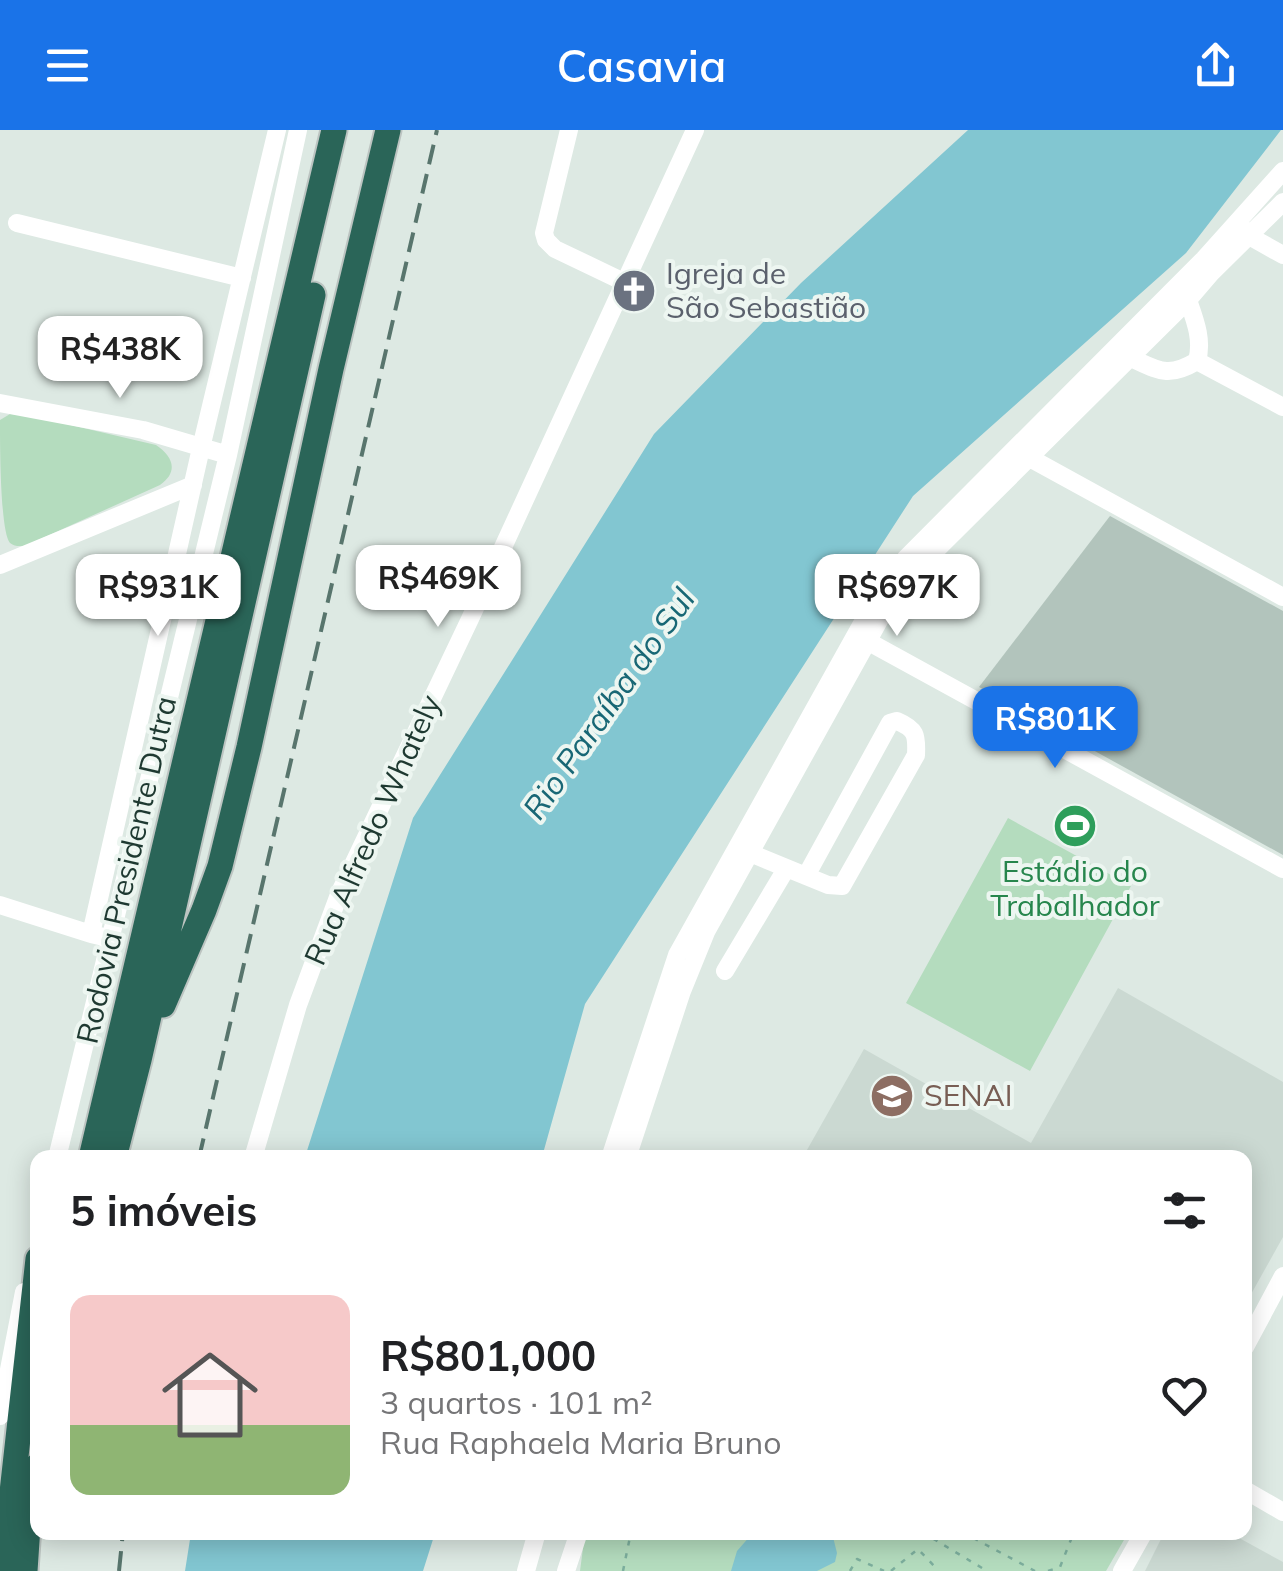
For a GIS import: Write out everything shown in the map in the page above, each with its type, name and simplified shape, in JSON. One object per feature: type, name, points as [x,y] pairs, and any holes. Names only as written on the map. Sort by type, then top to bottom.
[{"type":"highway","name":"Rodovia Presidente Dutra","points":[[94,1150],[334,130]]},
{"type":"highway","name":"Rodovia Presidente Dutra","points":[[116,1150],[352,130]]},
{"type":"highway","points":[[139,1060],[220,866],[250,747],[331,369],[388,136]]},
{"type":"highway","points":[[316,284],[331,369]]},
{"type":"highway","points":[[5,1571],[30,1331]]},
{"type":"highway","points":[[8,1528],[30,1403]]},
{"type":"highway","points":[[25,1571],[30,1506]]},
{"type":"street","points":[[58,1150],[187,508],[276,130]]},
{"type":"street","points":[[100,936],[228,455],[298,130]]},
{"type":"street","points":[[568,130],[544,232],[546,240],[555,249],[626,284]]},
{"type":"street","name":"Rua Alfredo Whately","points":[[255,1150],[298,1005],[340,892],[695,130]]},
{"type":"street","points":[[626,1150],[677,955],[863,637],[925,561],[1188,300],[1283,171]]},
{"type":"street","points":[[626,1150],[706,932],[863,637],[873,604],[906,558],[1204,259],[1283,202]]},
{"type":"street","points":[[17,223],[242,278]]},
{"type":"street","points":[[1243,229],[1283,255]]},
{"type":"street","points":[[1129,357],[1160,371],[1182,370],[1197,361],[1200,337],[1188,300]]},
{"type":"street","points":[[1197,361],[1283,407]]},
{"type":"street","points":[[0,403],[143,430],[228,455]]},
{"type":"street","points":[[1028,457],[1283,597]]},
{"type":"street","points":[[0,565],[192,485]]},
{"type":"street","points":[[187,508],[213,513]]},
{"type":"street","points":[[863,637],[1283,869]]},
{"type":"street","points":[[750,853],[828,886],[842,886],[916,755],[917,738],[910,726],[897,720],[890,723],[806,876]]},
{"type":"street","points":[[725,971],[786,869]]},
{"type":"street","points":[[0,904],[100,936]]},
{"type":"street","points":[[0,1416],[30,1268]]},
{"type":"street","points":[[1252,1334],[1283,1276]]},
{"type":"street","points":[[1252,1494],[1283,1512]]},
{"type":"street","points":[[526,1571],[535,1540]]},
{"type":"street","points":[[566,1571],[576,1540]]},
{"type":"street","points":[[1122,1571],[1139,1540]]},
{"type":"path","points":[[624,1571],[630,1540]]},
{"type":"path","points":[[935,1540],[987,1571]]},
{"type":"path","points":[[977,1540],[1035,1571]]},
{"type":"path","points":[[1048,1571],[1060,1567],[1071,1540]]},
{"type":"path","points":[[891,1571],[918,1549],[936,1568],[934,1571]]},
{"type":"path","points":[[850,1571],[857,1559],[884,1571]]},
{"type":"shaded area","points":[[1118,988],[1283,1082],[1283,1237],[1252,1292],[1252,1150],[807,1150],[864,1049],[1031,1143]]},
{"type":"shaded area","points":[[1160,1540],[1243,1540],[1283,1562],[1283,1571],[1145,1571]]},
{"type":"green space","points":[[10,414],[156,445],[170,459],[172,470],[160,485],[25,546],[14,545],[4,522],[1,465],[0,420]]},
{"type":"green space","points":[[1008,818],[1131,886],[1030,1071],[906,1003]]},
{"type":"green space","points":[[584,1540],[1124,1540],[1106,1571],[580,1571]]},
{"type":"water","name":"Rio Paraíba do Sul","points":[[968,130],[1281,130],[1186,253],[913,496],[585,1004],[544,1150],[307,1150],[413,818],[654,434],[801,283]]},
{"type":"water","points":[[190,1540],[433,1540],[423,1571],[185,1571]]},
{"type":"water","points":[[747,1540],[834,1540],[837,1553],[835,1562],[817,1571],[731,1571],[737,1551]]},
{"type":"building","points":[[1110,516],[1283,611],[1283,855],[979,687]]},
{"type":"railway","points":[[201,1150],[437,130]]},
{"type":"railway","points":[[119,1571],[122,1540]]},
{"type":"place","name":"Igreja de São Sebastião","points":[[634,291]]},
{"type":"place","name":"Estádio do Trabalhador","points":[[1075,826]]},
{"type":"place","name":"SENAI","points":[[892,1096]]}]
